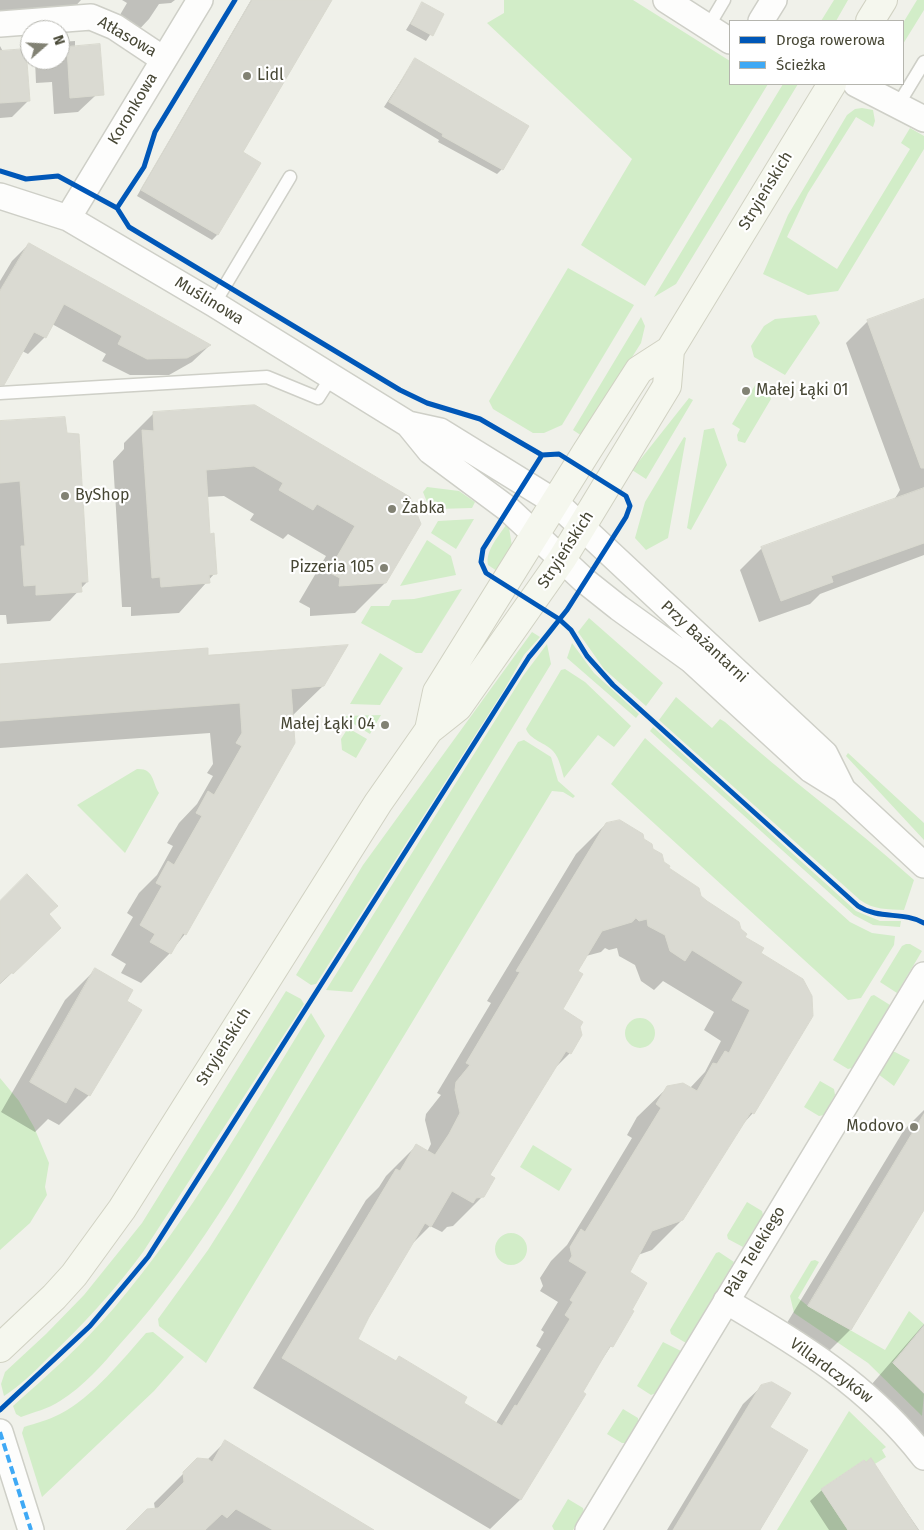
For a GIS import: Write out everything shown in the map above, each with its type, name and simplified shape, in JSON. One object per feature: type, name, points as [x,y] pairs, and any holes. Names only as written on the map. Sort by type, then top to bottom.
[{"type":"street","name":"Koronkowa","points":[[68,218],[200,0]]},
{"type":"street","points":[[666,0],[729,40]]},
{"type":"street","points":[[762,20],[774,0]]},
{"type":"street","points":[[871,20],[883,0]]},
{"type":"street","name":"Atłasowa","points":[[0,24],[91,17],[116,27],[163,59]]},
{"type":"street","name":"Stryjeńskich","points":[[429,730],[437,692],[555,502],[639,370],[670,350],[831,85]]},
{"type":"street","points":[[858,85],[924,119]]},
{"type":"street","name":"Muślinowa","points":[[0,196],[68,218],[332,376],[408,424],[430,451],[483,488],[536,533]]},
{"type":"street","name":"Stryjeńskich","points":[[0,1348],[67,1282],[122,1209],[336,868],[429,730],[458,707],[562,559],[667,386],[670,350]]},
{"type":"street","name":"Muślinowa","points":[[408,424],[440,431],[555,502]]},
{"type":"street","name":"Przy Bażantarni","points":[[555,502],[825,754],[843,790]]},
{"type":"street","name":"Przy Bażantarni","points":[[536,533],[562,559],[619,608],[691,660],[811,770],[843,790],[924,865]]},
{"type":"street","name":"Pála Telekiego","points":[[588,1530],[924,975]]},
{"type":"street","name":"Villardczyków","points":[[726,1301],[848,1379],[885,1412],[924,1457]]},
{"type":"street","points":[[0,1432],[31,1530]]},
{"type":"lane","points":[[708,27],[724,0]]},
{"type":"lane","points":[[898,105],[924,62]]},
{"type":"lane","points":[[214,304],[290,177]]},
{"type":"lane","points":[[0,393],[267,377],[318,398],[332,376]]},
{"type":"green space","points":[[504,0],[633,0],[729,60],[729,85],[767,85],[645,286],[581,245],[632,159],[487,23],[504,13]]},
{"type":"green space","points":[[834,0],[848,0],[837,20],[822,20]]},
{"type":"green space","points":[[917,0],[924,0],[924,10],[904,42],[904,21]]},
{"type":"green space","points":[[782,85],[797,85],[676,284],[654,297]]},
{"type":"green space","points":[[855,109],[873,110],[875,121],[873,127],[856,117],[808,193],[787,237],[837,269],[910,149],[901,143],[910,128],[924,136],[924,149],[838,291],[808,295],[763,274],[788,215],[847,115]]},
{"type":"green space","points":[[568,268],[634,305],[562,425],[544,433],[533,433],[493,409],[489,401]]},
{"type":"green space","points":[[816,315],[820,323],[785,375],[754,357],[751,346],[764,326],[775,319]]},
{"type":"green space","points":[[641,317],[645,326],[641,343],[582,436],[573,430]]},
{"type":"green space","points":[[757,382],[768,387],[771,399],[745,443],[738,441],[737,435],[740,429],[732,424]]},
{"type":"green space","points":[[689,398],[693,400],[646,479],[632,470]]},
{"type":"green space","points":[[714,428],[727,465],[691,530],[687,528],[704,430]]},
{"type":"green space","points":[[684,437],[686,438],[668,538],[646,550],[635,538],[645,502]]},
{"type":"green space","points":[[427,487],[459,491],[475,502],[472,508],[437,509],[429,507],[423,492]]},
{"type":"green space","points":[[474,519],[456,549],[431,533],[438,521]]},
{"type":"green space","points":[[508,522],[512,546],[500,573],[488,565],[488,559],[491,548]]},
{"type":"green space","points":[[427,540],[451,556],[456,575],[400,586]]},
{"type":"green space","points":[[462,589],[422,653],[416,653],[361,623],[371,606],[389,606],[392,600],[414,599]]},
{"type":"green space","points":[[589,618],[663,683],[646,706],[604,669],[578,632]]},
{"type":"green space","points":[[532,632],[540,637],[524,655],[504,690],[316,984],[311,985],[296,975],[363,865]]},
{"type":"green space","points":[[572,643],[594,673],[639,714],[636,718],[567,658]]},
{"type":"green space","points":[[547,644],[551,664],[352,992],[326,990],[523,676]]},
{"type":"green space","points":[[380,653],[403,668],[380,705],[350,704]]},
{"type":"green space","points":[[565,669],[585,682],[631,726],[614,747],[598,735],[564,778],[559,761],[553,751],[534,739],[526,729],[561,670]]},
{"type":"green space","points":[[676,697],[712,728],[720,719],[725,722],[914,880],[904,910],[876,907],[860,900],[659,720]]},
{"type":"green space","points":[[381,715],[370,734],[344,718],[345,716]]},
{"type":"green space","points":[[653,727],[856,911],[880,921],[901,921],[900,927],[873,925],[854,915],[650,731]]},
{"type":"green space","points":[[348,728],[367,739],[356,758],[342,750],[341,739]]},
{"type":"green space","points":[[645,738],[850,922],[872,933],[895,936],[894,945],[861,998],[848,1000],[611,784]]},
{"type":"green space","points":[[524,740],[551,757],[558,781],[575,796],[573,798],[563,792],[552,791],[206,1363],[159,1326],[158,1319],[208,1250],[234,1209],[518,742]]},
{"type":"green space","points":[[848,753],[924,823],[924,840],[846,756]]},
{"type":"green space","points":[[137,769],[143,769],[150,773],[159,793],[125,853],[77,805]]},
{"type":"green space","points":[[910,944],[922,951],[897,993],[880,982],[902,946]]},
{"type":"green space","points":[[286,991],[301,999],[304,1004],[143,1252],[74,1333],[16,1388],[4,1396],[1,1384],[5,1372],[84,1295],[142,1223]]},
{"type":"green space","points":[[874,995],[890,1005],[852,1068],[848,1069],[833,1060],[871,996]]},
{"type":"green space","points":[[311,1013],[325,1036],[255,1156],[179,1272],[113,1352],[77,1389],[46,1408],[21,1417],[16,1414],[13,1406],[90,1334],[142,1274],[218,1165]]},
{"type":"green space","points":[[640,1018],[646,1019],[654,1027],[654,1039],[646,1047],[640,1048],[634,1047],[626,1039],[625,1033],[626,1027],[634,1019]]},
{"type":"green space","points":[[891,1052],[895,1052],[910,1060],[894,1086],[878,1074]]},
{"type":"green space","points":[[0,1078],[19,1101],[34,1127],[49,1163],[45,1187],[47,1195],[30,1223],[0,1250]]},
{"type":"green space","points":[[820,1081],[834,1089],[835,1095],[824,1115],[819,1116],[804,1107]]},
{"type":"green space","points":[[533,1145],[572,1169],[559,1191],[520,1167]]},
{"type":"green space","points":[[747,1202],[762,1211],[763,1215],[743,1247],[728,1239],[727,1235]]},
{"type":"green space","points":[[511,1233],[517,1234],[522,1238],[526,1243],[526,1255],[522,1260],[517,1264],[511,1265],[505,1264],[500,1260],[496,1255],[495,1249],[496,1243],[500,1238],[505,1234]]},
{"type":"green space","points":[[719,1252],[734,1262],[686,1343],[671,1334],[670,1330],[716,1253]]},
{"type":"green space","points":[[811,1261],[819,1262],[798,1298],[808,1306],[885,1350],[909,1311],[924,1324],[893,1363],[924,1394],[922,1416],[868,1363],[794,1313],[790,1296]]},
{"type":"green space","points":[[153,1332],[184,1357],[154,1391],[42,1497],[22,1433],[24,1427],[51,1418],[72,1407],[117,1366],[146,1333]]},
{"type":"green space","points":[[663,1342],[681,1351],[656,1393],[651,1395],[637,1386]]},
{"type":"green space","points":[[623,1409],[638,1418],[638,1422],[626,1443],[622,1443],[607,1434]]},
{"type":"green space","points":[[849,1411],[886,1447],[882,1450],[886,1457],[870,1467],[864,1460],[821,1489],[848,1530],[777,1530]]},
{"type":"green space","points":[[568,1499],[583,1508],[584,1512],[573,1530],[554,1530],[552,1526]]},
{"type":"building","name":"Lidl","points":[[252,0],[332,0],[243,152],[261,163],[218,235],[141,190]]},
{"type":"building","points":[[422,2],[444,14],[433,36],[411,24]]},
{"type":"building","points":[[100,44],[104,95],[70,98],[68,70],[70,70],[70,47]]},
{"type":"building","points":[[20,49],[20,70],[28,70],[30,101],[0,103],[0,51]]},
{"type":"building","points":[[415,58],[529,126],[503,170],[442,136],[443,134],[389,102]]},
{"type":"building","points":[[29,243],[211,345],[187,358],[147,359],[118,344],[122,336],[64,304],[46,338],[34,332],[4,385],[0,385],[0,291]]},
{"type":"building","points":[[924,299],[924,468],[921,468],[867,320]]},
{"type":"building","points":[[255,405],[410,497],[421,524],[386,583],[339,586],[340,578],[328,572],[355,526],[317,504],[313,510],[279,490],[283,483],[254,466],[206,470],[210,534],[214,533],[217,574],[209,575],[210,583],[161,587],[160,577],[152,578],[142,430],[154,431],[153,412]]},
{"type":"building","points":[[65,417],[67,433],[79,434],[88,582],[81,582],[82,592],[36,595],[36,585],[24,586],[21,546],[25,546],[20,481],[0,483],[0,421]]},
{"type":"building","points":[[924,488],[924,543],[831,576],[833,582],[781,601],[761,547]]},
{"type":"building","points":[[348,645],[324,686],[291,689],[295,743],[186,935],[183,933],[171,954],[150,942],[155,934],[140,925],[162,886],[156,883],[168,861],[174,865],[202,816],[196,813],[208,791],[214,795],[242,746],[236,743],[242,733],[240,703],[0,721],[0,664],[208,648],[208,655]]},
{"type":"building","points":[[620,820],[643,834],[644,839],[652,844],[653,849],[662,854],[664,862],[670,866],[669,868],[699,888],[701,896],[707,901],[739,922],[741,929],[747,934],[745,937],[764,948],[761,953],[803,979],[812,996],[813,1016],[754,1114],[751,1112],[683,1220],[652,1231],[630,1272],[647,1283],[632,1310],[634,1311],[613,1347],[610,1346],[583,1392],[586,1394],[521,1500],[282,1358],[396,1169],[400,1171],[416,1144],[435,1155],[449,1134],[460,1113],[455,1090],[456,1082],[470,1065],[466,1063],[520,972],[516,971],[606,823]],"holes":[[[636,918],[639,921],[647,919],[648,926],[665,935],[670,951],[685,961],[692,950],[743,982],[732,1000],[750,1010],[729,1053],[725,1051],[717,1064],[713,1063],[697,1091],[683,1083],[667,1086],[656,1104],[661,1108],[585,1232],[581,1229],[570,1247],[572,1256],[569,1261],[587,1272],[570,1300],[573,1302],[565,1315],[570,1319],[517,1406],[515,1405],[502,1426],[464,1403],[467,1397],[399,1356],[396,1361],[358,1339],[425,1223],[431,1227],[452,1191],[473,1203],[476,1198],[484,1197],[495,1178],[490,1175],[566,1051],[571,1054],[582,1035],[580,1027],[583,1022],[563,1009],[583,974],[578,971],[602,931],[632,922]]]},
{"type":"building","points":[[27,874],[58,906],[49,914],[61,928],[13,974],[12,972],[0,983],[0,901]]},
{"type":"building","points":[[95,968],[133,990],[127,1001],[142,1010],[90,1096],[75,1087],[66,1103],[30,1082]]},
{"type":"building","points":[[924,1114],[924,1210],[851,1330],[808,1306]]},
{"type":"building","points":[[924,1326],[924,1393],[893,1363]]},
{"type":"building","points":[[772,1382],[791,1393],[770,1427],[808,1450],[760,1530],[673,1530],[761,1385]]},
{"type":"building","points":[[225,1440],[374,1530],[273,1530],[236,1509],[227,1518],[222,1514],[205,1530],[126,1530],[147,1509],[158,1508],[184,1482],[183,1472],[197,1458],[208,1459],[212,1462]]},
{"type":"building","points":[[871,1458],[918,1530],[848,1530],[821,1489],[864,1460],[866,1462]]},
{"type":"marked path","points":[[0,1432],[31,1530]]},
{"type":"cycle path","points":[[117,208],[144,167],[155,132],[235,0]]},
{"type":"cycle path","points":[[0,171],[26,179],[58,176],[117,208],[129,227],[400,390],[427,403],[480,419],[542,455]]},
{"type":"cycle path","points":[[0,1410],[90,1326],[148,1257],[529,657],[548,634],[557,622],[562,616],[567,610],[626,517],[630,506],[626,496],[559,454],[542,455],[483,549],[481,562],[486,573],[559,619],[571,630],[587,656],[613,685],[858,906],[874,913],[908,917],[924,923]]},
{"type":"place","name":"Lidl","points":[[247,76]]},
{"type":"place","name":"Małej Łąki 01","points":[[746,391]]},
{"type":"place","name":"ByShop","points":[[65,496]]},
{"type":"place","name":"Żabka","points":[[392,509]]},
{"type":"place","name":"Pizzeria 105","points":[[384,568]]},
{"type":"place","name":"Małej Łąki 04","points":[[385,725]]},
{"type":"place","name":"Modovo","points":[[914,1127]]}]
